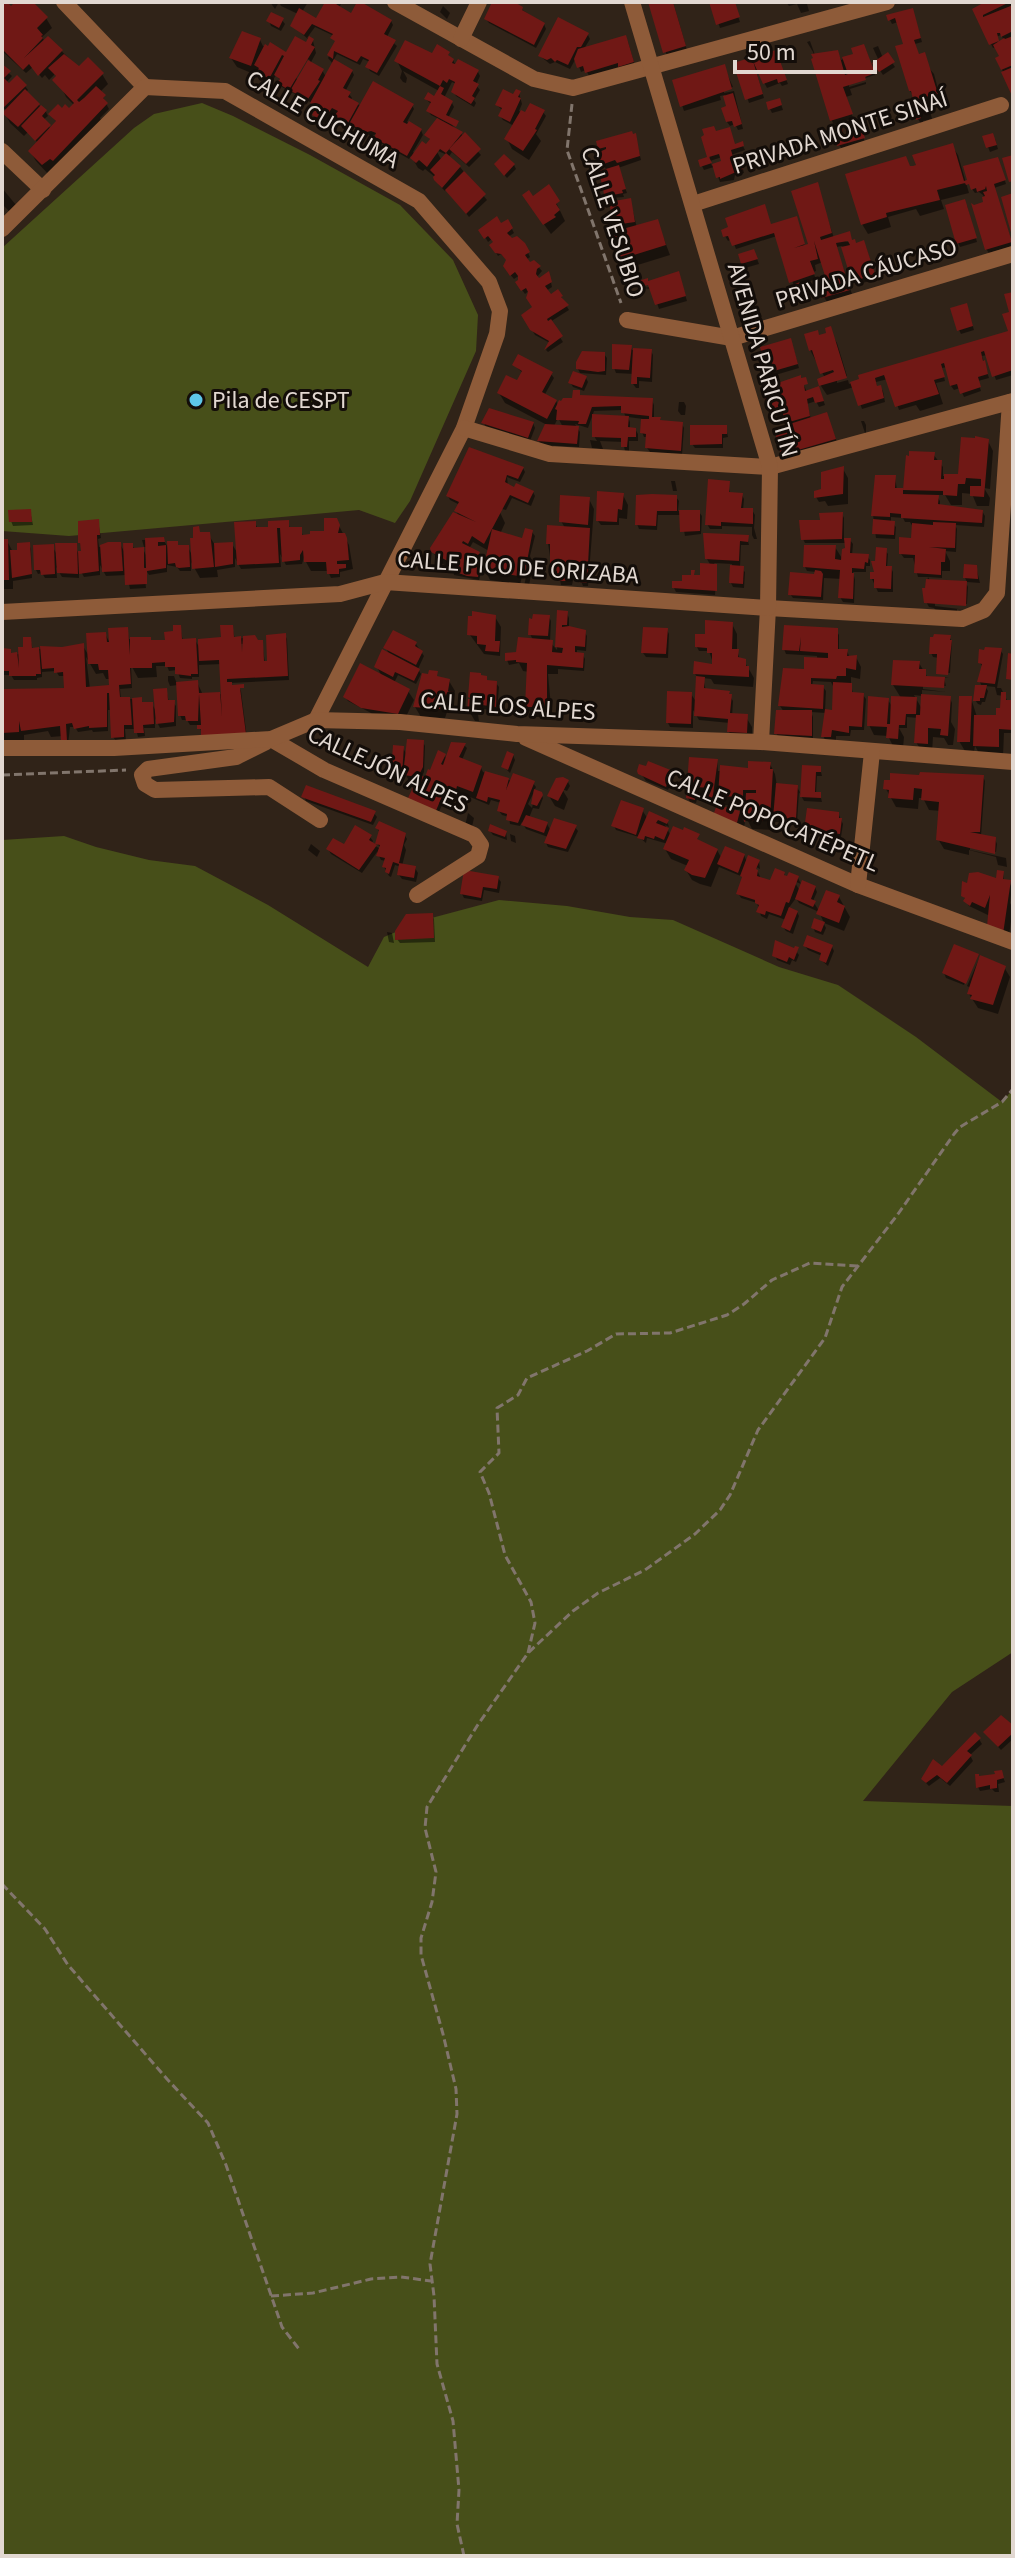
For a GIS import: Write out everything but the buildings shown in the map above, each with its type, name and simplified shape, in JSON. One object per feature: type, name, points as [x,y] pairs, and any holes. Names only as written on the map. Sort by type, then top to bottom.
[{"type":"street","points":[[2,229],[145,87],[64,2]]},
{"type":"street","points":[[395,2],[534,79],[573,88],[887,2]]},
{"type":"street","points":[[461,39],[479,2]]},
{"type":"street","name":"AVENIDA PARICUTÍN","points":[[632,2],[770,467],[768,608],[761,742]]},
{"type":"street","name":"CALLE CUCHUMA","points":[[145,87],[225,91],[419,201],[489,282],[500,311],[497,334],[464,428]]},
{"type":"street","name":"PRIVADA MONTE SINAÍ","points":[[693,204],[1001,105]]},
{"type":"street","points":[[2,151],[43,190]]},
{"type":"street","name":"PRIVADA CÁUCASO","points":[[732,338],[1013,254]]},
{"type":"street","points":[[627,320],[732,338]]},
{"type":"street","points":[[316,720],[464,428],[550,454],[770,467],[1011,402]]},
{"type":"street","name":"CALLE PICO DE ORIZABA","points":[[2,612],[340,594],[385,582],[962,619],[984,610],[997,593],[1011,402]]},
{"type":"street","name":"CALLE LOS ALPES","points":[[2,748],[114,748],[271,739],[316,720],[400,722],[517,734],[761,742],[1013,762]]},
{"type":"street","name":"CALLE POPOCATÉPETL","points":[[517,734],[858,885],[1013,942]]},
{"type":"street","points":[[271,739],[236,757],[148,769],[142,775],[145,784],[155,790],[269,787],[320,820]]},
{"type":"street","name":"CALLEJÓN ALPES","points":[[271,739],[324,770],[474,835],[481,845],[478,856],[417,895]]},
{"type":"street","points":[[858,885],[872,752]]},
{"type":"path","name":"CALLE VESUBIO","points":[[573,88],[567,150],[627,320]]},
{"type":"path","points":[[2,775],[148,769]]},
{"type":"path","points":[[464,2556],[457,2524],[459,2490],[453,2421],[437,2364],[430,2264],[457,2114],[451,2065],[421,1955],[421,1938],[432,1902],[436,1872],[424,1819],[427,1807],[477,1726],[528,1653],[573,1611],[598,1593],[645,1570],[695,1534],[720,1510],[730,1495],[758,1430],[825,1338],[842,1287],[960,1127],[1002,1102],[1013,1089]]},
{"type":"path","points":[[528,1653],[535,1623],[531,1602],[505,1555],[489,1493],[480,1472],[499,1453],[497,1408],[518,1395],[527,1378],[616,1334],[670,1333],[727,1315],[772,1280],[810,1263],[859,1266]]},
{"type":"path","points":[[2,1884],[45,1929],[68,1965],[208,2123],[226,2165],[282,2327],[299,2349]]},
{"type":"path","points":[[271,2296],[313,2293],[371,2279],[401,2277],[431,2281]]},
{"type":"green space","points":[[202,103],[310,155],[400,205],[453,260],[478,315],[476,351],[410,501],[395,523],[359,510],[69,536],[2,531],[2,248],[134,128],[154,114]]},
{"type":"green space","points":[[64,836],[149,860],[195,866],[268,905],[368,967],[384,937],[424,920],[499,900],[673,920],[779,967],[838,985],[916,1037],[1002,1102],[1013,1089],[1013,1652],[952,1692],[863,1801],[1013,1806],[1013,2556],[2,2556],[2,840]]},
{"type":"place","name":"Pila de CESPT","points":[[196,400]]}]
